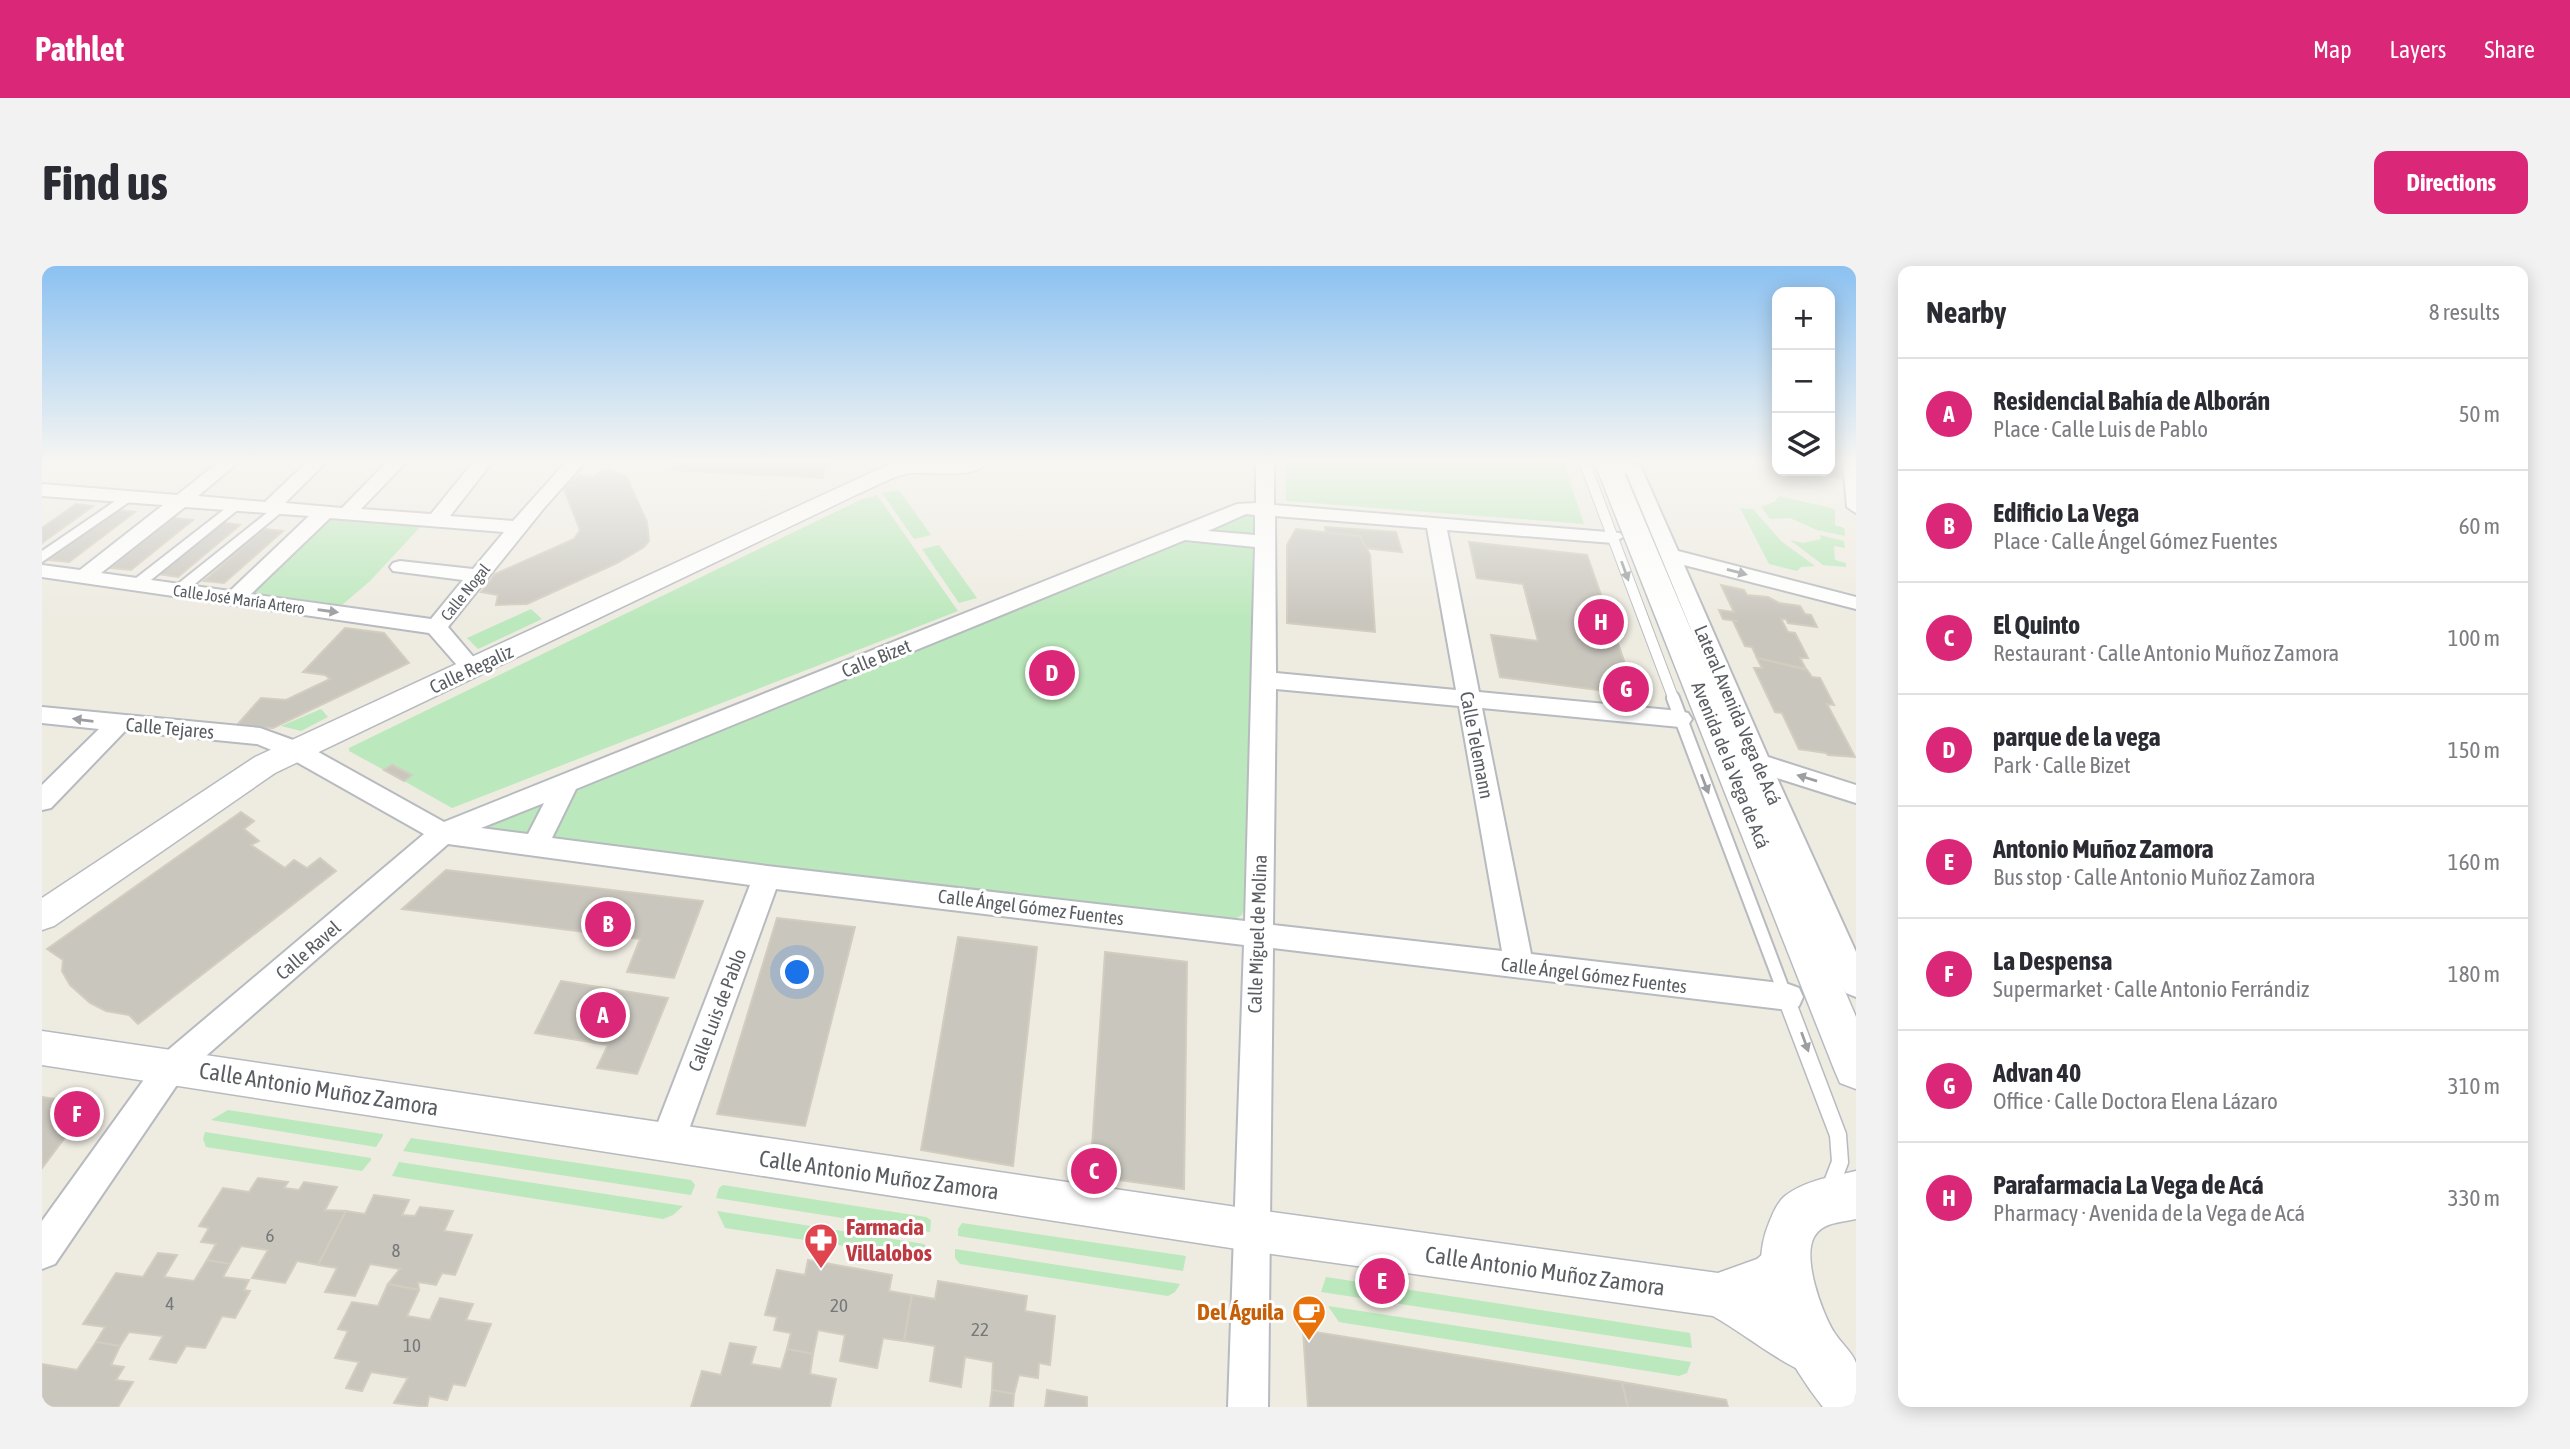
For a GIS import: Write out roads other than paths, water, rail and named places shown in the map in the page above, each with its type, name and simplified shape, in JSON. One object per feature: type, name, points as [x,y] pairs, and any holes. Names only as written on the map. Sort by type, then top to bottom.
[{"type":"main road","name":"Avenida de la Vega de Acá","points":[[1621,514],[1856,1069]]},
{"type":"main road","points":[[1838,1199],[1801,1215],[1787,1240],[1786,1262],[1790,1292],[1799,1323],[1835,1381],[1856,1403]]},
{"type":"street","points":[[42,558],[103,514]]},
{"type":"street","points":[[84,577],[166,514]]},
{"type":"street","points":[[136,585],[224,514]]},
{"type":"street","points":[[179,590],[267,514]]},
{"type":"street","points":[[235,597],[323,514]]},
{"type":"street","points":[[366,514],[519,527]]},
{"type":"street","points":[[437,519],[441,514]]},
{"type":"street","name":"Calle Nogal","points":[[436,627],[530,514]]},
{"type":"street","name":"Calle Regaliz","points":[[42,916],[265,765],[796,514]]},
{"type":"street","name":"Calle Bizet","points":[[443,833],[568,780],[1229,514]]},
{"type":"street","name":"Calle Miguel de Molina","points":[[1248,1407],[1250,1230],[1265,680],[1264,514]]},
{"type":"street","name":"Calle Bizet","points":[[1316,514],[1613,537]]},
{"type":"street","name":"Lateral Avenida Vega de Acá","points":[[1653,514],[1758,763],[1856,984]]},
{"type":"street","name":"Calle Telemann","points":[[1436,524],[1519,966]]},
{"type":"street","name":"Calle Bizet","points":[[1183,534],[1265,542]]},
{"type":"street","points":[[1671,555],[1856,603]]},
{"type":"street","points":[[400,566],[478,576]]},
{"type":"street","name":"Calle José María Artero","points":[[42,571],[436,627]]},
{"type":"street","points":[[436,627],[471,667]]},
{"type":"street","points":[[1265,680],[1680,719]]},
{"type":"street","name":"Calle Tejares","points":[[42,715],[260,736],[295,750]]},
{"type":"street","points":[[42,801],[118,724]]},
{"type":"street","name":"Calle Ángel Gómez Fuentes","points":[[295,750],[443,833],[767,877],[1788,997]]},
{"type":"street","points":[[1758,763],[1856,794]]},
{"type":"street","points":[[536,844],[568,780]]},
{"type":"street","name":"Calle Ravel","points":[[42,1251],[172,1066],[443,833]]},
{"type":"street","name":"Calle Luis de Pablo","points":[[667,1143],[767,877]]},
{"type":"street","name":"Calle Antonio Muñoz Zamora","points":[[42,1048],[1250,1230],[1718,1296],[1762,1319],[1818,1356]]},
{"type":"street","name":"Calle Antonio Muñoz Zamora","points":[[1718,1296],[1771,1276],[1786,1262]]},
{"type":"lane","points":[[1609,514],[1613,537],[1680,719],[1788,997],[1838,1135],[1842,1157],[1838,1175],[1838,1199]]},
{"type":"place","name":"Parafarmacia La Vega de Acá","points":[[1601,622]]},
{"type":"place","name":"parque de la vega","points":[[1052,673]]},
{"type":"place","name":"Advan 40","points":[[1626,689]]},
{"type":"place","name":"Edificio La Vega","points":[[608,924]]},
{"type":"place","name":"Residencial Bahía de Alborán","points":[[603,1015]]},
{"type":"place","name":"La Despensa","points":[[77,1114]]},
{"type":"place","name":"El Quinto","points":[[1094,1171]]},
{"type":"place","name":"Farmacia Villalobos","points":[[821,1270]]},
{"type":"place","name":"Antonio Muñoz Zamora","points":[[1382,1281]]},
{"type":"place","name":"Del Águila","points":[[1309,1342]]}]
